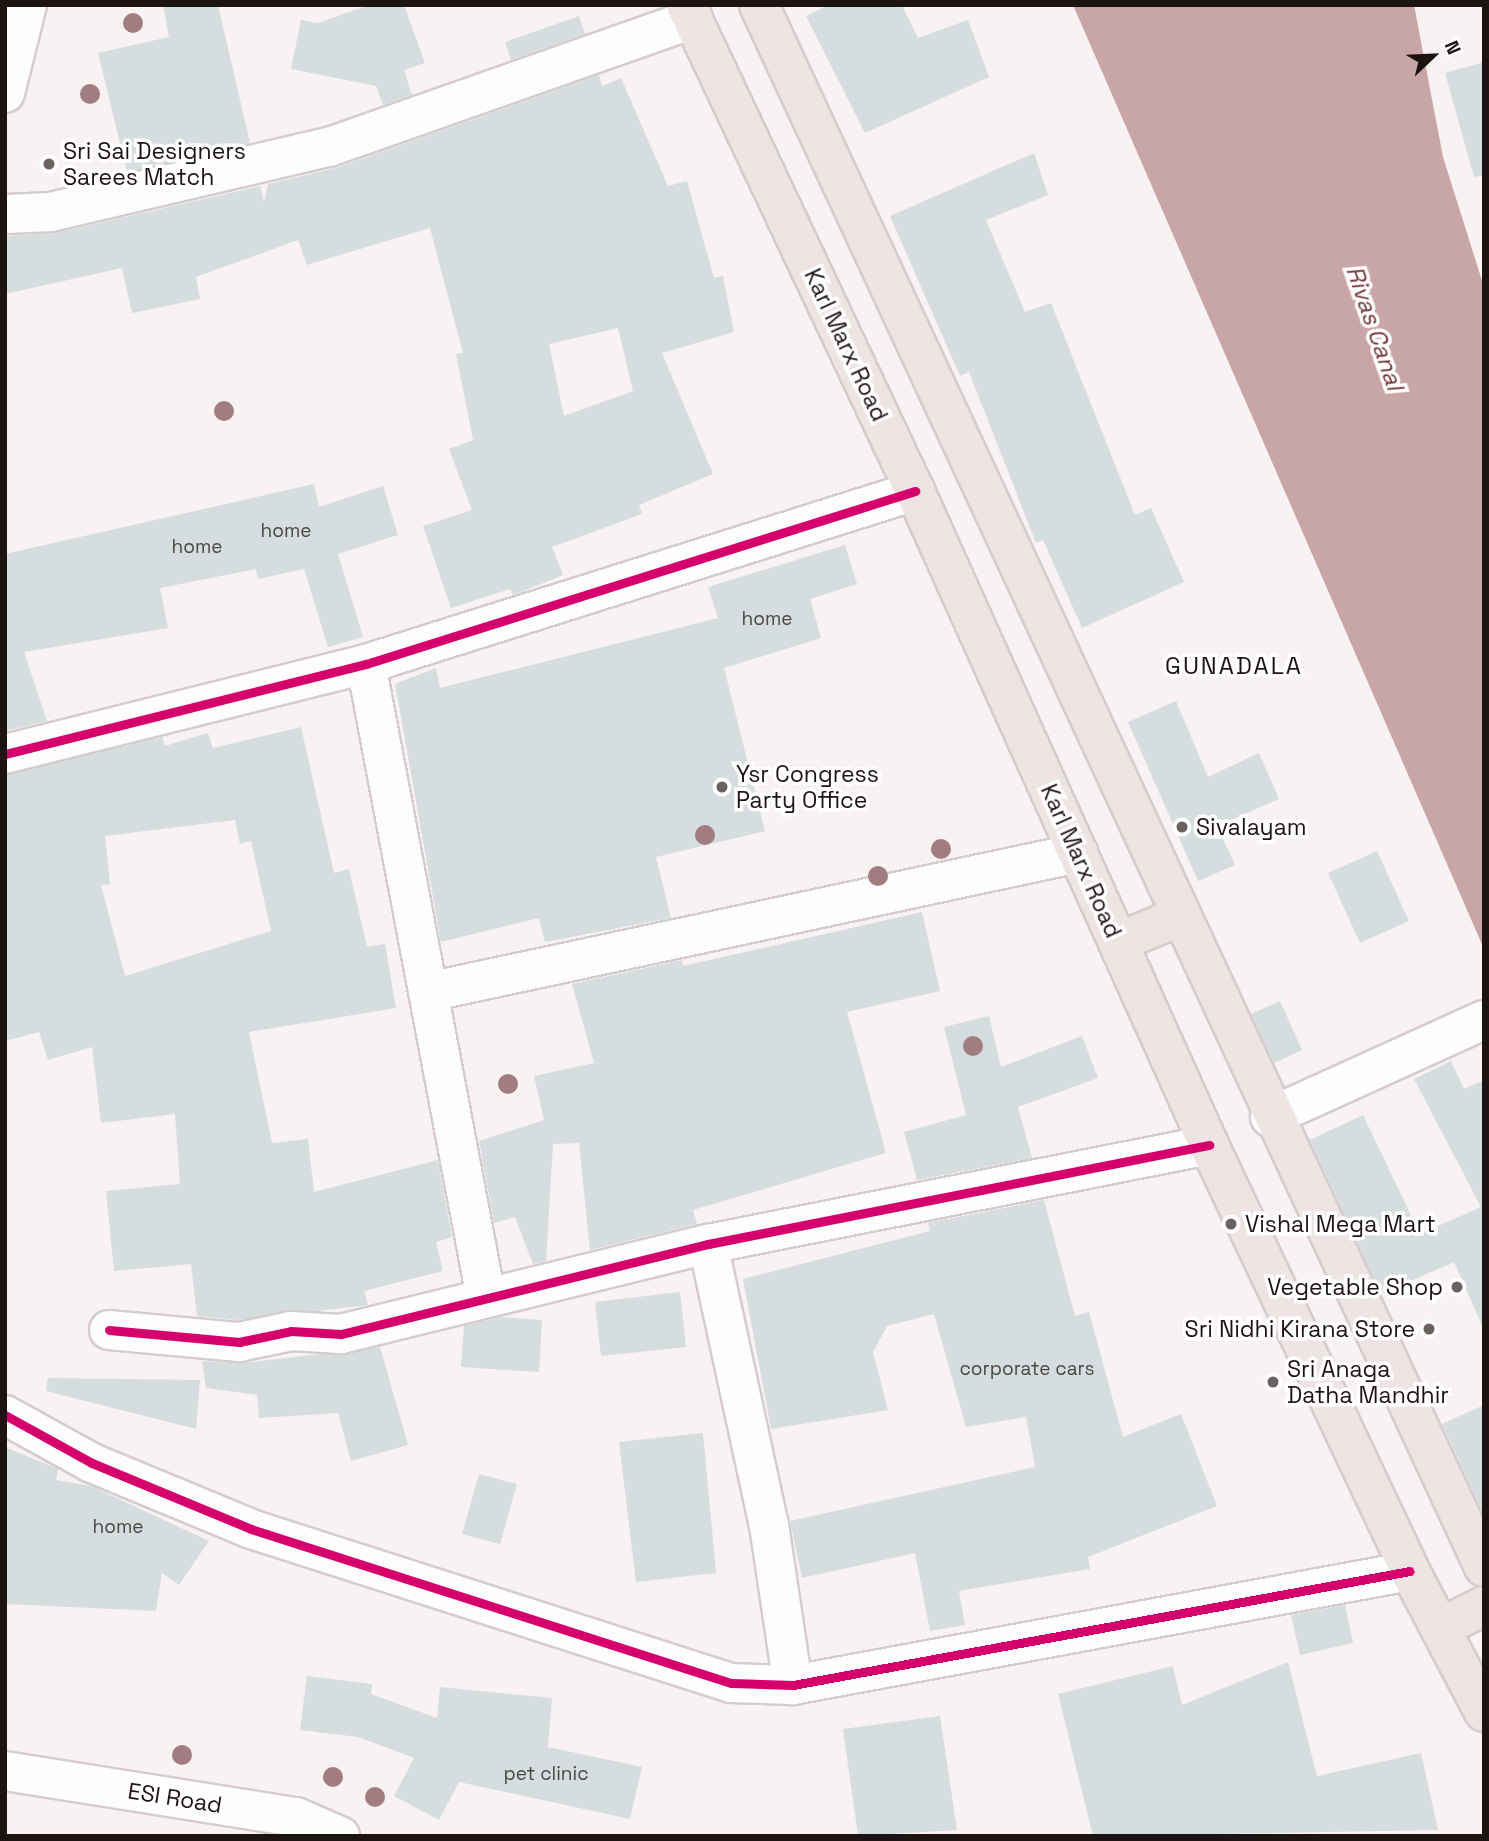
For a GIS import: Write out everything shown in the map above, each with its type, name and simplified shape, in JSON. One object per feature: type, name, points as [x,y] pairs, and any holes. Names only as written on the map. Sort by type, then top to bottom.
[{"type":"main road","points":[[760,5],[1270,1116],[1484,1567]]},
{"type":"main road","name":"Karl Marx Road","points":[[690,12],[915,491],[1209,1144],[1409,1571],[1484,1712]]},
{"type":"main road","points":[[1118,942],[1179,917]]},
{"type":"main road","points":[[1440,1628],[1484,1606]]},
{"type":"street","points":[[5,93],[27,5]]},
{"type":"street","points":[[5,214],[51,212],[329,147],[690,12]]},
{"type":"street","points":[[5,754],[366,664],[915,491]]},
{"type":"street","points":[[366,664],[486,1297]]},
{"type":"street","points":[[428,992],[1078,853]]},
{"type":"street","points":[[1270,1116],[1484,1020]]},
{"type":"street","points":[[109,1330],[239,1342],[291,1331],[341,1334],[708,1244],[1209,1144]]},
{"type":"street","points":[[708,1244],[769,1525],[793,1685]]},
{"type":"street","points":[[5,1415],[92,1463],[251,1529],[731,1683],[793,1685],[1409,1571]]},
{"type":"street","name":"ESI Road","points":[[5,1771],[296,1817],[340,1836]]},
{"type":"water","name":"Rivas Canal","points":[[1073,5],[1414,5],[1443,157],[1484,287],[1484,949]]},
{"type":"building","points":[[163,5],[218,5],[250,143],[127,172],[98,53],[169,37]]},
{"type":"building","points":[[369,5],[404,5],[425,63],[404,70],[412,95],[383,105],[376,86],[291,69],[301,20],[318,23]]},
{"type":"building","points":[[829,5],[902,5],[918,38],[968,20],[989,77],[865,133],[806,16]]},
{"type":"building","points":[[579,16],[585,34],[511,60],[505,42]]},
{"type":"building","points":[[1484,62],[1484,175],[1474,177],[1445,73]]},
{"type":"building","points":[[599,75],[602,86],[621,78],[668,186],[687,181],[714,278],[723,276],[734,332],[662,353],[713,474],[639,505],[642,514],[552,547],[563,575],[513,595],[510,589],[451,608],[423,526],[472,510],[449,449],[473,440],[456,354],[463,353],[430,228],[307,265],[298,240],[196,277],[200,299],[132,313],[122,268],[5,294],[5,236],[56,233],[260,186],[264,202],[268,184],[336,168]],"holes":[[[618,328],[633,391],[564,416],[549,344]]]},
{"type":"building","points":[[1034,153],[1048,195],[986,220],[1025,312],[1051,303],[1135,515],[1151,508],[1184,582],[1082,628],[1043,540],[1036,543],[969,372],[960,376],[890,216]]},
{"type":"building","points":[[314,484],[319,507],[383,486],[398,535],[338,554],[363,637],[328,647],[304,569],[258,579],[256,569],[160,588],[168,628],[24,652],[47,721],[5,731],[5,554]]},
{"type":"building","points":[[845,545],[857,584],[810,599],[821,638],[724,668],[765,831],[656,857],[671,918],[545,942],[539,918],[441,942],[395,684],[436,668],[440,688],[718,618],[708,587]]},
{"type":"building","points":[[1176,701],[1208,777],[1259,753],[1279,799],[1217,826],[1235,865],[1198,881],[1128,722]]},
{"type":"building","points":[[301,727],[334,873],[349,869],[367,947],[385,944],[396,1008],[249,1032],[272,1143],[308,1139],[314,1192],[438,1160],[452,1237],[436,1242],[443,1271],[364,1291],[368,1305],[238,1320],[197,1316],[191,1264],[114,1271],[106,1191],[180,1184],[175,1114],[101,1123],[92,1047],[48,1060],[39,1032],[5,1041],[5,775],[162,737],[165,746],[208,733],[213,748]],"holes":[[[235,820],[240,844],[251,841],[271,931],[125,976],[101,885],[110,884],[105,836]]]},
{"type":"building","points":[[1377,851],[1409,921],[1360,943],[1328,873]]},
{"type":"building","points":[[922,912],[940,991],[847,1012],[886,1153],[693,1210],[697,1224],[590,1250],[579,1143],[553,1144],[546,1261],[533,1264],[515,1217],[494,1223],[479,1141],[544,1120],[534,1076],[594,1063],[572,984],[682,960],[683,966]]},
{"type":"building","points":[[1280,1001],[1302,1050],[1274,1063],[1251,1014]]},
{"type":"building","points":[[989,1016],[1001,1067],[1082,1036],[1098,1078],[1018,1107],[1032,1158],[917,1180],[904,1132],[966,1115],[944,1027]]},
{"type":"building","points":[[1451,1061],[1464,1089],[1484,1080],[1484,1330],[1454,1262],[1381,1294],[1310,1140],[1363,1115],[1420,1234],[1481,1207],[1414,1079]]},
{"type":"building","points":[[1044,1200],[1075,1316],[1089,1312],[1123,1437],[1181,1414],[1217,1506],[1088,1557],[1090,1569],[959,1591],[965,1625],[930,1631],[915,1553],[802,1578],[790,1521],[1035,1467],[1026,1417],[966,1427],[934,1314],[887,1326],[873,1352],[888,1410],[771,1429],[743,1279],[930,1231],[928,1223]]},
{"type":"building","points":[[680,1292],[686,1347],[601,1356],[595,1302]]},
{"type":"building","points":[[501,1317],[542,1320],[539,1372],[461,1367],[464,1326]]},
{"type":"building","points":[[380,1347],[408,1445],[351,1461],[338,1413],[259,1418],[257,1395],[206,1388],[202,1361],[243,1363]]},
{"type":"building","points":[[48,1378],[200,1380],[196,1429],[46,1391]]},
{"type":"building","points":[[1484,1405],[1484,1515],[1442,1424]]},
{"type":"building","points":[[703,1433],[716,1573],[636,1582],[619,1442]]},
{"type":"building","points":[[5,1447],[58,1469],[56,1480],[91,1486],[209,1541],[179,1585],[162,1573],[156,1611],[5,1604]]},
{"type":"building","points":[[479,1474],[517,1484],[500,1544],[462,1534]]},
{"type":"building","points":[[1345,1605],[1353,1643],[1300,1655],[1291,1615]]},
{"type":"building","points":[[1288,1662],[1317,1776],[1421,1753],[1438,1830],[1093,1836],[1058,1694],[1173,1666],[1182,1705]]},
{"type":"building","points":[[307,1676],[372,1684],[371,1694],[437,1718],[440,1687],[552,1698],[548,1747],[642,1767],[630,1819],[459,1782],[439,1820],[394,1796],[414,1758],[358,1737],[300,1730]]},
{"type":"building","points":[[940,1716],[957,1830],[858,1836],[843,1729]]},
{"type":"cycle path","points":[[5,754],[366,664],[915,491]]},
{"type":"cycle path","points":[[109,1330],[239,1342],[291,1331],[341,1334],[708,1244],[1209,1145]]},
{"type":"cycle path","points":[[5,1415],[92,1463],[251,1529],[731,1683],[793,1685],[1410,1571]]},
{"type":"place","name":"Sri Sai Designers Sarees Match","points":[[49,164]]},
{"type":"place","name":"Ysr Congress Party Office","points":[[722,787]]},
{"type":"place","name":"Sivalayam","points":[[1182,827]]},
{"type":"place","name":"Vishal Mega Mart","points":[[1231,1224]]},
{"type":"place","name":"Vegetable Shop","points":[[1457,1287]]},
{"type":"place","name":"Sri Nidhi Kirana Store","points":[[1429,1329]]},
{"type":"place","name":"Sri Anaga Datha Mandhir","points":[[1273,1382]]},
{"type":"district","name":"GUNADALA","points":[[1234,666]]}]
